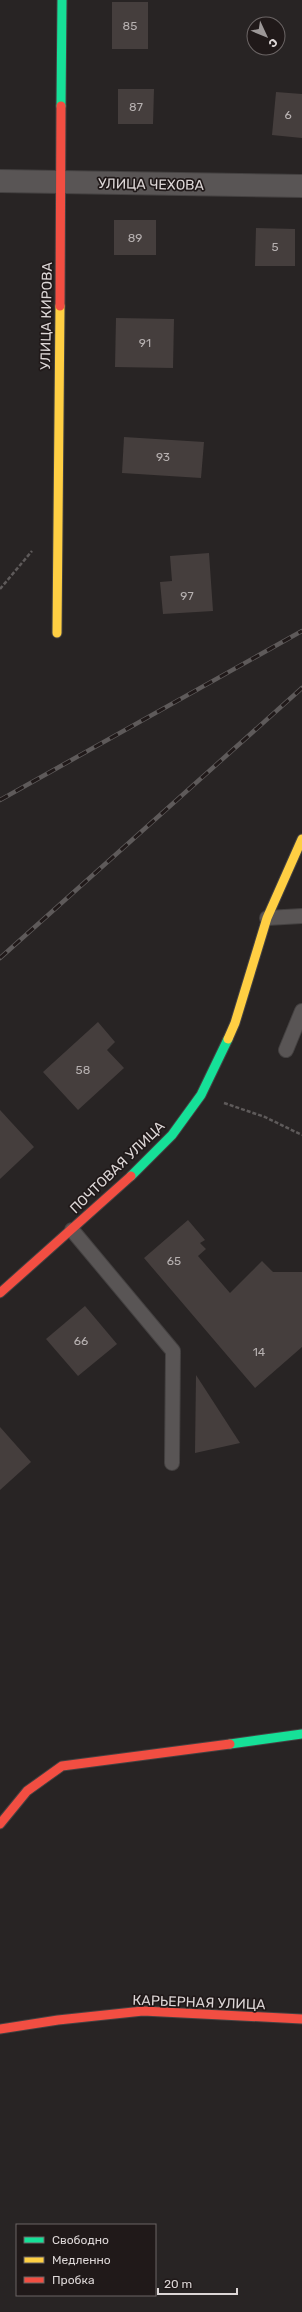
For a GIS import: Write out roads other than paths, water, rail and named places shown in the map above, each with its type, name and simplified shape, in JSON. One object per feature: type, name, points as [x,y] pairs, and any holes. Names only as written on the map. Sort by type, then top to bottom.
[{"type":"street","name":"УЛИЦА КИРОВА","points":[[56,633],[62,182],[62,0]]},
{"type":"street","name":"УЛИЦА ЧЕХОВА","points":[[0,181],[302,186]]},
{"type":"street","name":"ПОЧТОВАЯ УЛИЦА","points":[[0,1293],[134,1173],[172,1135],[200,1095],[234,1023],[267,918],[302,839]]},
{"type":"street","points":[[0,1824],[13,1804],[36,1782],[62,1766],[302,1734]]},
{"type":"street","name":"КАРЬЕРНАЯ УЛИЦА","points":[[0,2029],[58,2020],[142,2011],[302,2020]]},
{"type":"lane","points":[[267,918],[302,916]]},
{"type":"lane","points":[[286,1050],[302,1011]]},
{"type":"lane","points":[[72,1230],[173,1351],[172,1463]]},
{"type":"railway","points":[[0,800],[302,631]]},
{"type":"railway","points":[[0,958],[302,688]]}]
